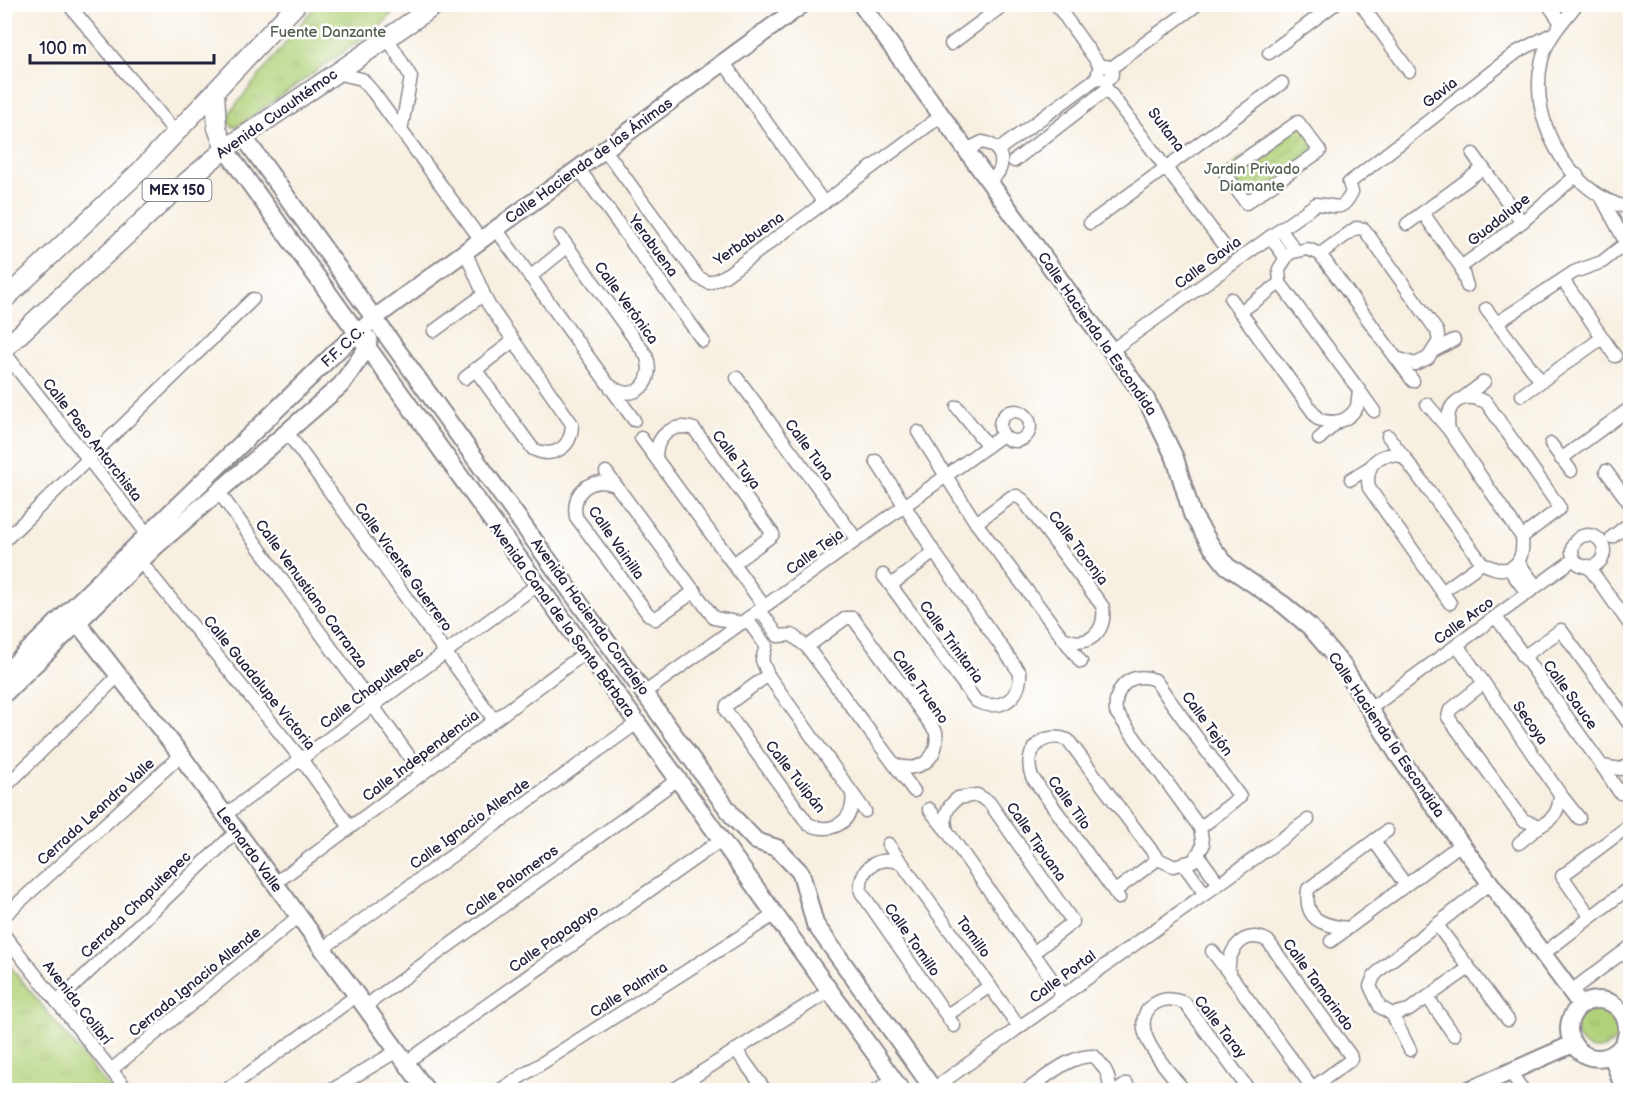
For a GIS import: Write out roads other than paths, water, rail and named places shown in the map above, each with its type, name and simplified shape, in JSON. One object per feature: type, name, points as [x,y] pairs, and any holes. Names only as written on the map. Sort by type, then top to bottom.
[{"type":"main road","points":[[410,23],[417,4]]},
{"type":"main road","name":"Avenida Cuauhtémoc","points":[[4,351],[166,199],[225,149],[437,4]]},
{"type":"main road","name":"Calle Hacienda de las Ánimas","points":[[376,317],[803,4]]},
{"type":"main road","name":"Calle Hacienda la Escondida","points":[[861,4],[1146,399],[1175,458],[1192,514],[1212,547],[1227,566],[1284,605],[1310,627],[1343,666],[1398,755],[1581,1005]]},
{"type":"main road","name":"MEX 150","points":[[4,300],[140,171],[297,6]]},
{"type":"main road","points":[[215,92],[217,128],[225,149]]},
{"type":"main road","name":"Avenida Hacienda Corralejo","points":[[243,136],[376,317],[734,818],[756,841],[777,848],[801,873],[814,924],[933,1090]]},
{"type":"main road","name":"Avenida Canal de la Santa Bárbara","points":[[225,149],[897,1085]]},
{"type":"main road","points":[[246,181],[266,166]]},
{"type":"main road","name":"F.F. C.C.","points":[[4,694],[74,617],[356,333],[376,317]]},
{"type":"main road","name":"F.F. C.C.","points":[[4,674],[140,561],[152,541],[218,491],[341,384],[367,348],[376,317]]},
{"type":"main road","name":"Leonardo Valle","points":[[74,617],[181,755],[426,1090]]},
{"type":"main road","points":[[1620,1066],[1590,1057],[1573,1044],[1569,1027],[1575,1011],[1581,1005],[1601,1000],[1619,1008],[1628,1016],[1620,1066],[1624,1090]]},
{"type":"main road","points":[[1469,1090],[1573,1044]]},
{"type":"street","points":[[68,4],[176,133]]},
{"type":"street","points":[[951,44],[1005,4]]},
{"type":"street","name":"Sultana","points":[[1056,4],[1169,165],[1241,258]]},
{"type":"street","points":[[998,150],[1198,4]]},
{"type":"street","points":[[1269,53],[1335,4]]},
{"type":"street","points":[[1361,4],[1409,71]]},
{"type":"street","points":[[1548,4],[1558,28]]},
{"type":"street","points":[[1497,323],[1574,272],[1602,262],[1628,247],[1602,198],[1577,176],[1559,154],[1543,115],[1542,73],[1545,52],[1558,28],[1577,4]]},
{"type":"street","name":"Gavia","points":[[1349,183],[1516,52],[1558,28]]},
{"type":"street","points":[[387,37],[411,77],[401,131]]},
{"type":"street","points":[[724,63],[824,203]]},
{"type":"street","points":[[336,73],[362,79],[481,240]]},
{"type":"street","points":[[1090,223],[1282,83]]},
{"type":"street","points":[[1014,161],[1107,89],[1169,165],[1227,250]]},
{"type":"street","name":"Yerbabuena","points":[[605,150],[698,277],[710,283],[726,276],[941,116]]},
{"type":"street","points":[[1298,122],[1320,151],[1246,203],[1227,176],[1225,173],[1298,122]]},
{"type":"street","points":[[966,150],[982,141],[994,145],[998,150],[1002,160],[1000,170],[988,181]]},
{"type":"street","points":[[1473,154],[1522,222]]},
{"type":"street","name":"Yerabuena","points":[[579,169],[703,341]]},
{"type":"street","points":[[1407,224],[1482,169]]},
{"type":"street","name":"Guadalupe","points":[[1423,213],[1461,267],[1522,222],[1577,176]]},
{"type":"street","name":"Calle Gavia","points":[[1112,350],[1316,204],[1336,208],[1346,203],[1352,192],[1349,183]]},
{"type":"street","points":[[1602,198],[1630,208]]},
{"type":"street","points":[[1320,254],[1359,226],[1364,229],[1437,331],[1439,341],[1428,358],[1415,364],[1396,358]]},
{"type":"street","points":[[496,229],[634,420]]},
{"type":"street","points":[[1275,233],[1290,253]]},
{"type":"street","points":[[530,277],[567,247],[560,236]]},
{"type":"street","name":"Calle Verónica","points":[[567,247],[646,355],[650,365],[650,376],[645,385],[636,391],[626,393],[608,384]]},
{"type":"street","points":[[1374,411],[1280,283],[1279,269],[1290,253],[1308,249],[1320,254],[1413,381]]},
{"type":"street","points":[[465,251],[483,295],[572,424],[571,438],[558,451],[548,453],[532,448],[475,369]]},
{"type":"street","points":[[1461,267],[1467,286]]},
{"type":"street","points":[[1563,280],[1615,356]]},
{"type":"street","points":[[1240,312],[1280,283]]},
{"type":"street","points":[[434,331],[483,295]]},
{"type":"street","points":[[4,541],[253,299]]},
{"type":"street","points":[[1231,299],[1318,419],[1337,422]]},
{"type":"street","points":[[1486,309],[1541,381]]},
{"type":"street","points":[[1522,395],[1602,338]]},
{"type":"street","points":[[1435,350],[1454,340]]},
{"type":"street","points":[[465,378],[513,341]]},
{"type":"street","name":"Calle Paso Antorchista","points":[[4,351],[152,541]]},
{"type":"street","name":"Calle Tuna","points":[[737,378],[857,540]]},
{"type":"street","points":[[1449,430],[1447,419],[1450,409],[1484,382]]},
{"type":"street","points":[[1319,439],[1337,422],[1353,412],[1359,401],[1359,390]]},
{"type":"street","points":[[1464,397],[1474,397],[1486,402],[1560,508],[1522,537]]},
{"type":"street","points":[[1388,436],[1482,563],[1494,569],[1513,566],[1524,552],[1522,537],[1449,430],[1427,404]]},
{"type":"street","points":[[957,407],[988,446]]},
{"type":"street","points":[[1561,459],[1630,408]]},
{"type":"street","name":"Calle Tuya","points":[[656,457],[658,442],[670,429],[681,426],[694,429],[773,534],[733,564]]},
{"type":"street","name":"Calle Vicente Guerrero","points":[[287,432],[494,720]]},
{"type":"street","points":[[918,432],[976,523],[1081,662]]},
{"type":"street","name":"Calle Teja","points":[[644,693],[1003,435]]},
{"type":"street","points":[[641,438],[733,564],[778,636],[792,635],[807,647],[914,791]]},
{"type":"street","points":[[1551,444],[1570,471]]},
{"type":"street","points":[[1351,479],[1373,463],[1395,453],[1404,457]]},
{"type":"street","name":"Calle Trinitaria","points":[[876,461],[934,552],[1020,673],[1016,693],[1007,703],[988,707],[976,702],[887,580],[934,552]]},
{"type":"street","points":[[1373,463],[1367,479],[1369,488],[1450,603]]},
{"type":"street","points":[[1606,471],[1630,504]]},
{"type":"street","points":[[606,472],[714,618],[745,621],[766,646],[762,660],[768,675],[865,811]]},
{"type":"street","name":"Calle Vainilla","points":[[615,485],[600,481],[588,484],[578,496],[576,517],[648,614],[655,619],[662,616],[695,591]]},
{"type":"street","name":"Calle Venustiano Carranza","points":[[218,491],[422,774]]},
{"type":"street","name":"Calle Toronja","points":[[976,523],[1011,497],[1017,496],[1023,500],[1103,607],[1104,619],[1100,631],[1090,640],[1081,643],[1063,638]]},
{"type":"street","points":[[1612,537],[1630,523]]},
{"type":"street","points":[[1588,566],[1602,558],[1603,547],[1597,538],[1586,535],[1576,540],[1572,549],[1574,559],[1588,566],[1630,625]]},
{"type":"street","name":"Calle Arco","points":[[1371,708],[1574,559]]},
{"type":"street","name":"Calle Guadalupe Victoria","points":[[140,561],[301,759],[350,827]]},
{"type":"street","points":[[1442,592],[1482,563]]},
{"type":"street","points":[[1513,566],[1531,590]]},
{"type":"street","name":"Calle Chapultepec","points":[[225,815],[537,585]]},
{"type":"street","name":"Calle Sauce","points":[[1496,617],[1620,793]]},
{"type":"street","name":"Calle Trueno","points":[[807,647],[846,618],[853,618],[936,732],[936,748],[926,763],[909,768],[894,764]]},
{"type":"street","points":[[1523,657],[1561,630],[1630,725]]},
{"type":"street","name":"Secoya","points":[[1457,645],[1579,818]]},
{"type":"street","name":"Calle Independencia","points":[[274,884],[586,652]]},
{"type":"street","points":[[4,788],[119,675]]},
{"type":"street","name":"Calle Tulipán","points":[[768,675],[727,705],[726,711],[808,824],[829,829],[840,825],[850,814],[852,793]]},
{"type":"street","name":"Calle Tejón","points":[[1138,677],[1158,681],[1240,797],[1200,828],[1116,712],[1116,696],[1125,683],[1138,677]]},
{"type":"street","points":[[1484,683],[1447,713],[1523,820],[1545,823]]},
{"type":"street","name":"Calle Ignacio Allende","points":[[322,949],[637,723]]},
{"type":"street","name":"Calle Tilo","points":[[1061,738],[1074,746],[1158,858],[1117,894],[1032,777],[1029,769],[1030,755],[1041,741],[1061,738]]},
{"type":"street","name":"Cerrada Leandro Valle","points":[[4,916],[181,755]]},
{"type":"street","points":[[1602,766],[1620,769],[1630,764]]},
{"type":"street","name":"Calle Palomeros","points":[[226,1090],[360,1002],[677,780]]},
{"type":"street","points":[[1519,843],[1558,812],[1560,794]]},
{"type":"street","name":"Calle Tipuana","points":[[946,831],[944,821],[946,812],[958,798],[977,795],[989,802],[1073,922],[1033,953]]},
{"type":"street","points":[[929,809],[1063,996]]},
{"type":"street","name":"Calle Portal","points":[[933,1090],[1308,820]]},
{"type":"street","points":[[1590,916],[1562,876],[1630,825]]},
{"type":"street","points":[[1158,858],[1173,866],[1192,860],[1203,838],[1200,828]]},
{"type":"street","name":"Cerrada Chapultepec","points":[[57,1002],[237,831]]},
{"type":"street","points":[[1347,928],[1323,924],[1312,916],[1306,903],[1308,889],[1387,831]]},
{"type":"street","name":"Calle Papagayo","points":[[332,1090],[401,1057],[721,840]]},
{"type":"street","points":[[1374,841],[1405,884]]},
{"type":"street","name":"Tomillo","points":[[888,844],[1019,1027]]},
{"type":"street","points":[[1331,941],[1461,844]]},
{"type":"street","name":"Calle Tomillo","points":[[903,864],[888,859],[870,866],[861,879],[861,891],[947,1015]]},
{"type":"street","points":[[1192,860],[1212,889]]},
{"type":"street","points":[[1192,860],[1212,889]]},
{"type":"street","points":[[1410,1050],[1392,1014],[1380,1007],[1374,996],[1370,986],[1374,976],[1490,883]]},
{"type":"street","points":[[1543,954],[1630,886]]},
{"type":"street","name":"Calle Palmira","points":[[500,1090],[774,915]]},
{"type":"street","name":"Cerrada Ignacio Allende","points":[[111,1070],[298,917]]},
{"type":"street","points":[[1437,925],[1508,1020]]},
{"type":"street","name":"Avenida Colibrí","points":[[4,934],[127,1090]]},
{"type":"street","name":"Calle Tamarindo","points":[[1261,937],[1268,941],[1351,1059],[1313,1089],[1229,973],[1228,958],[1235,946],[1253,938],[1261,937]]},
{"type":"street","points":[[1571,991],[1630,947]]},
{"type":"street","points":[[1212,951],[1229,973]]},
{"type":"street","points":[[1392,1014],[1409,1010],[1469,968]]},
{"type":"street","points":[[954,1026],[947,1015],[990,986]]},
{"type":"street","points":[[673,1090],[829,991]]},
{"type":"street","points":[[1428,998],[1454,1035]]},
{"type":"street","name":"Calle Taray","points":[[1184,1090],[1144,1037],[1145,1014],[1152,1005],[1162,1000],[1176,999],[1185,1003],[1249,1090]]},
{"type":"street","points":[[736,1050],[765,1090]]},
{"type":"street","points":[[1027,1090],[1067,1063],[1083,1056],[1094,1056],[1107,1074],[1109,1090]]},
{"type":"street","points":[[1510,1072],[1523,1090]]},
{"type":"street","points":[[876,1090],[897,1085]]},
{"type":"park label","name":"Fuente Danzante","points":[[328,32]]},
{"type":"park label","name":"Jardin Privado Diamante","points":[[1252,178]]}]
